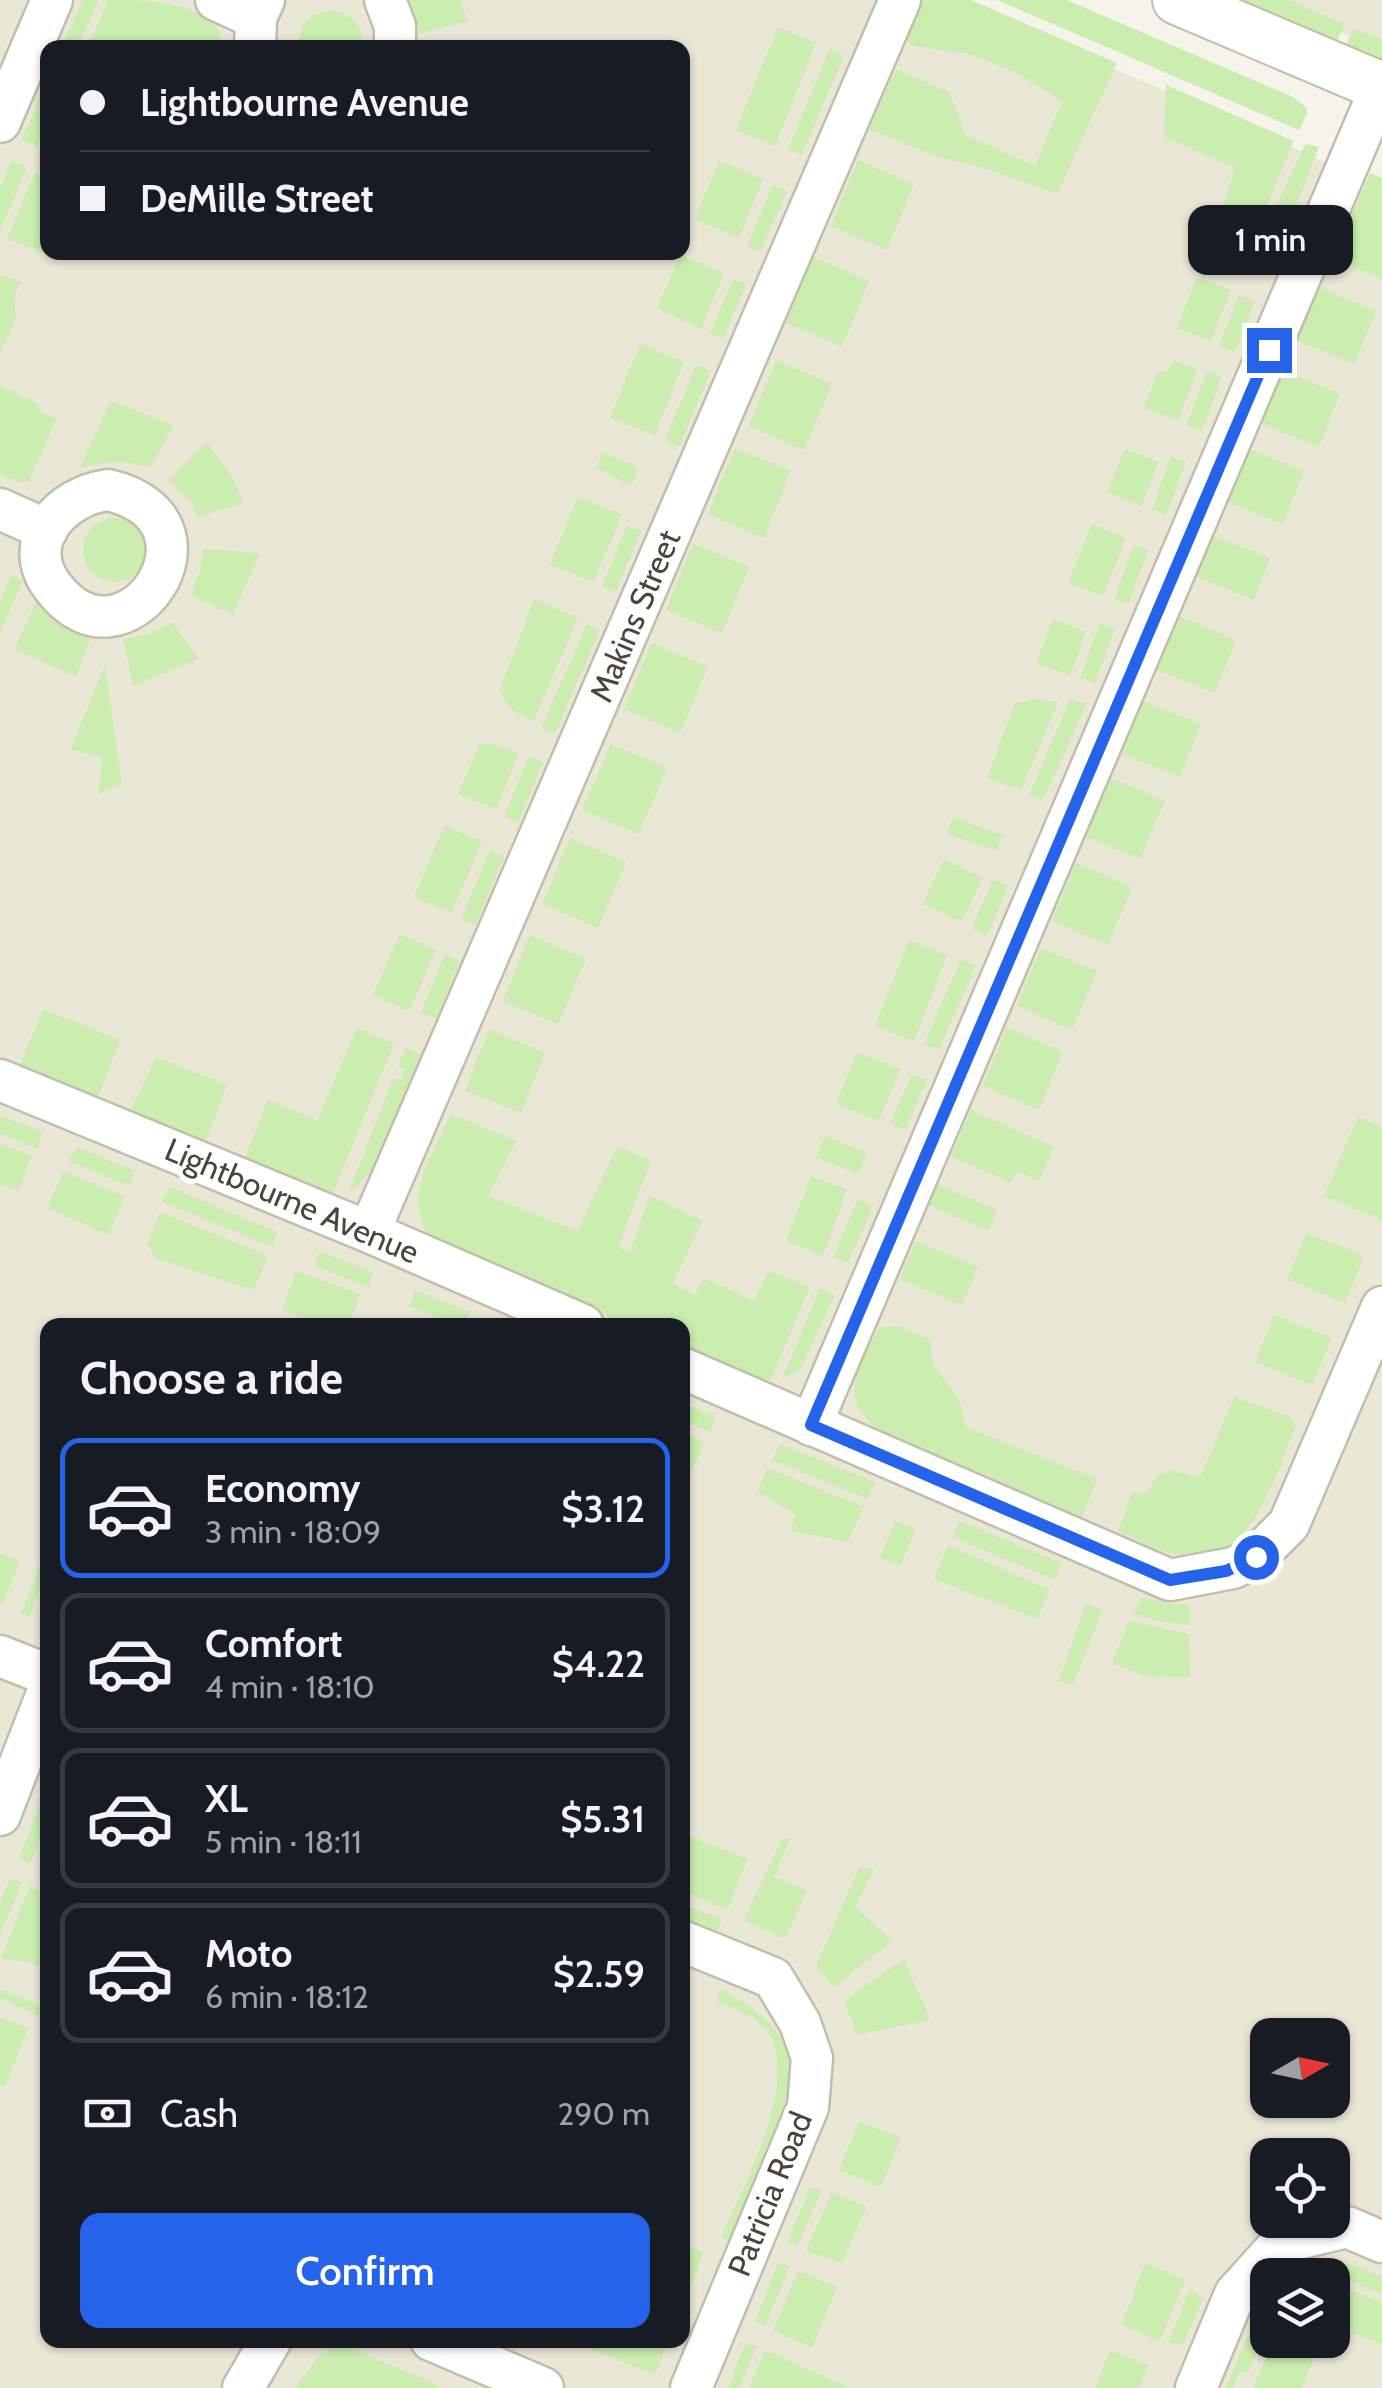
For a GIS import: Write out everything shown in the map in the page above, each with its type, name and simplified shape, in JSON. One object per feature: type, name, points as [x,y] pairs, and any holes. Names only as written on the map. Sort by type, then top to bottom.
[{"type":"street","points":[[0,122],[52,0]]},
{"type":"street","points":[[216,0],[258,22]]},
{"type":"street","points":[[385,0],[395,26],[395,40]]},
{"type":"street","name":"Makins Street","points":[[370,1232],[900,0]]},
{"type":"street","points":[[811,1425],[1381,87],[1177,0]]},
{"type":"street","points":[[0,509],[46,530]]},
{"type":"street","name":"Lightbourne Avenue","points":[[0,1080],[370,1232],[567,1318]]},
{"type":"street","points":[[690,1372],[1170,1580],[1226,1571],[1256,1557],[1289,1524],[1382,1307]]},
{"type":"street","points":[[0,1656],[40,1673]]},
{"type":"street","points":[[0,1815],[40,1712]]},
{"type":"street","name":"Patricia Road","points":[[690,1944],[772,1978],[800,2023],[812,2058],[808,2108],[691,2388]]},
{"type":"street","points":[[1196,2388],[1235,2294],[1281,2243],[1346,2227],[1382,2242]]},
{"type":"street","points":[[243,2388],[266,2348]]},
{"type":"street","points":[[450,2348],[544,2388]]},
{"type":"shaded area","points":[[0,0],[959,0],[1382,187],[1382,2388],[0,2388]]},
{"type":"shaded area","points":[[1269,0],[1382,0],[1382,51]]},
{"type":"green space","points":[[83,0],[99,0],[81,40],[64,40]]},
{"type":"green space","points":[[108,0],[184,8],[221,33],[218,40],[91,40]]},
{"type":"green space","points":[[408,0],[460,0],[468,21],[419,34]]},
{"type":"green space","points":[[923,0],[971,0],[1117,63],[1057,194],[985,168],[935,156],[869,129],[896,69],[949,92],[966,135],[1035,166],[1062,101],[1013,71],[969,54],[913,46],[906,40]]},
{"type":"green space","points":[[997,0],[1067,0],[1293,97],[1306,107],[1307,114],[1299,130]]},
{"type":"green space","points":[[1228,0],[1289,0],[1344,24],[1337,42],[1332,44]]},
{"type":"green space","points":[[330,10],[344,14],[355,22],[362,40],[299,40],[306,22]]},
{"type":"green space","points":[[778,27],[816,43],[775,146],[736,130]]},
{"type":"green space","points":[[1354,28],[1382,40],[1382,66],[1344,49]]},
{"type":"green space","points":[[830,49],[844,55],[802,155],[788,149]]},
{"type":"green space","points":[[1166,85],[1294,141],[1254,236],[1219,220],[1235,168],[1164,137]]},
{"type":"green space","points":[[40,96],[40,137],[36,147],[22,140]]},
{"type":"green space","points":[[1305,144],[1319,147],[1280,247],[1261,240]]},
{"type":"green space","points":[[858,160],[914,184],[887,250],[831,226]]},
{"type":"green space","points":[[11,161],[27,167],[0,232],[0,188]]},
{"type":"green space","points":[[719,161],[763,179],[739,238],[695,219]]},
{"type":"green space","points":[[35,172],[40,177],[40,251],[7,239]]},
{"type":"green space","points":[[1370,173],[1382,178],[1382,279],[1334,258]]},
{"type":"green space","points":[[773,185],[787,191],[760,252],[747,246]]},
{"type":"green space","points":[[813,257],[869,281],[842,347],[786,323]]},
{"type":"green space","points":[[690,259],[724,273],[701,329],[657,308],[678,260]]},
{"type":"green space","points":[[0,275],[21,282],[14,296],[16,319],[0,353]]},
{"type":"green space","points":[[1197,277],[1231,290],[1211,341],[1177,328]]},
{"type":"green space","points":[[733,279],[746,284],[723,339],[710,334]]},
{"type":"green space","points":[[1318,287],[1376,311],[1354,364],[1296,340]]},
{"type":"green space","points":[[1239,295],[1255,302],[1235,352],[1219,346]]},
{"type":"green space","points":[[640,344],[684,362],[655,435],[610,418]]},
{"type":"green space","points":[[776,360],[832,384],[804,450],[749,426]]},
{"type":"green space","points":[[1174,360],[1197,370],[1178,421],[1144,408],[1157,374],[1168,370]]},
{"type":"green space","points":[[696,365],[711,371],[679,447],[665,440]]},
{"type":"green space","points":[[1283,370],[1340,394],[1319,447],[1261,424]]},
{"type":"green space","points":[[1207,371],[1222,377],[1202,431],[1187,425]]},
{"type":"green space","points":[[0,385],[38,404],[41,412],[57,419],[28,482],[0,474]]},
{"type":"green space","points":[[111,401],[173,425],[150,468],[115,462],[79,468]]},
{"type":"green space","points":[[207,442],[230,474],[244,503],[197,517],[193,505],[168,480]]},
{"type":"green space","points":[[735,448],[791,471],[764,538],[708,514]]},
{"type":"green space","points":[[1247,448],[1304,471],[1283,524],[1225,501]]},
{"type":"green space","points":[[1125,449],[1159,462],[1141,506],[1107,492]]},
{"type":"green space","points":[[603,452],[639,468],[631,486],[596,468]]},
{"type":"green space","points":[[1171,456],[1186,462],[1166,515],[1152,509]]},
{"type":"green space","points":[[578,497],[622,515],[593,582],[550,564]]},
{"type":"green space","points":[[115,518],[137,528],[147,550],[137,572],[115,582],[93,572],[83,550],[93,528]]},
{"type":"green space","points":[[1092,524],[1126,538],[1103,596],[1068,583]]},
{"type":"green space","points":[[627,526],[641,531],[616,592],[602,586]]},
{"type":"green space","points":[[1212,535],[1270,558],[1254,600],[1195,576]]},
{"type":"green space","points":[[693,544],[749,567],[722,633],[666,610]]},
{"type":"green space","points":[[1134,545],[1148,550],[1128,604],[1114,599]]},
{"type":"green space","points":[[203,549],[260,553],[233,615],[191,595],[201,569]]},
{"type":"green space","points":[[12,575],[23,581],[0,633],[0,601]]},
{"type":"green space","points":[[39,595],[69,625],[92,635],[76,677],[15,649]]},
{"type":"green space","points":[[534,599],[578,618],[533,722],[510,709],[500,690]]},
{"type":"green space","points":[[1179,616],[1236,640],[1215,693],[1157,670]]},
{"type":"green space","points":[[1053,619],[1086,632],[1070,676],[1036,663]]},
{"type":"green space","points":[[172,622],[199,659],[133,686],[123,639],[153,633]]},
{"type":"green space","points":[[1100,623],[1115,629],[1095,683],[1080,677]]},
{"type":"green space","points":[[587,624],[600,630],[555,734],[541,728]]},
{"type":"green space","points":[[652,643],[708,667],[680,733],[624,709]]},
{"type":"green space","points":[[105,665],[122,784],[99,794],[102,758],[71,749]]},
{"type":"green space","points":[[1036,699],[1058,702],[1021,791],[987,778],[1015,703]]},
{"type":"green space","points":[[1070,699],[1087,704],[1043,800],[1029,795]]},
{"type":"green space","points":[[1143,701],[1201,724],[1180,777],[1122,754]]},
{"type":"green space","points":[[480,744],[495,744],[519,753],[496,809],[458,794]]},
{"type":"green space","points":[[611,744],[667,768],[639,834],[582,810]]},
{"type":"green space","points":[[529,756],[543,762],[518,823],[504,817]]},
{"type":"green space","points":[[1109,777],[1165,801],[1140,859],[1084,836]]},
{"type":"green space","points":[[953,817],[1002,835],[996,851],[947,834]]},
{"type":"green space","points":[[445,825],[482,842],[451,913],[414,897]]},
{"type":"green space","points":[[570,838],[626,862],[598,928],[542,904]]},
{"type":"green space","points":[[490,850],[504,857],[475,925],[461,919]]},
{"type":"green space","points":[[944,859],[983,878],[962,922],[923,904]]},
{"type":"green space","points":[[1076,863],[1132,887],[1108,945],[1052,921]]},
{"type":"green space","points":[[993,879],[1008,886],[987,936],[972,929]]},
{"type":"green space","points":[[400,934],[436,950],[409,1011],[373,995]]},
{"type":"green space","points":[[530,935],[586,959],[558,1024],[503,1001]]},
{"type":"green space","points":[[909,940],[947,955],[914,1041],[875,1026]]},
{"type":"green space","points":[[1041,948],[1097,971],[1072,1030],[1017,1006]]},
{"type":"green space","points":[[445,954],[460,961],[436,1019],[421,1013]]},
{"type":"green space","points":[[961,959],[976,965],[939,1050],[924,1044]]},
{"type":"green space","points":[[43,1009],[120,1040],[97,1099],[19,1068]]},
{"type":"green space","points":[[357,1028],[394,1044],[332,1195],[244,1161],[268,1099],[317,1121]]},
{"type":"green space","points":[[1007,1028],[1063,1052],[1039,1110],[983,1086]]},
{"type":"green space","points":[[489,1029],[545,1053],[521,1113],[465,1090]]},
{"type":"green space","points":[[406,1047],[421,1055],[371,1172],[348,1195],[393,1078],[400,1081],[405,1069],[398,1066]]},
{"type":"green space","points":[[857,1052],[900,1069],[879,1121],[836,1104]]},
{"type":"green space","points":[[156,1057],[227,1085],[204,1146],[129,1113]]},
{"type":"green space","points":[[912,1074],[927,1080],[905,1130],[890,1124]]},
{"type":"green space","points":[[971,1110],[1054,1147],[1039,1181],[1016,1171],[1011,1183],[951,1156]]},
{"type":"green space","points":[[451,1114],[516,1141],[489,1196],[577,1231],[618,1146],[651,1161],[618,1247],[630,1252],[650,1195],[702,1221],[673,1283],[695,1295],[704,1278],[754,1301],[769,1271],[810,1287],[771,1380],[690,1351],[690,1318],[614,1318],[431,1239],[419,1207],[428,1161]]},
{"type":"green space","points":[[0,1115],[42,1132],[37,1149],[0,1133]]},
{"type":"green space","points":[[1358,1117],[1382,1127],[1382,1220],[1324,1196]]},
{"type":"green space","points":[[825,1136],[867,1153],[858,1174],[816,1157]]},
{"type":"green space","points":[[0,1144],[32,1156],[18,1191],[0,1184]]},
{"type":"green space","points":[[77,1147],[135,1171],[129,1186],[68,1161]]},
{"type":"green space","points":[[63,1171],[125,1196],[108,1235],[48,1208]]},
{"type":"green space","points":[[811,1176],[847,1190],[823,1256],[786,1241]]},
{"type":"green space","points":[[937,1184],[997,1210],[989,1231],[928,1205]]},
{"type":"green space","points":[[170,1187],[277,1232],[273,1247],[162,1202]]},
{"type":"green space","points":[[858,1199],[873,1206],[848,1263],[833,1257]]},
{"type":"green space","points":[[160,1212],[268,1256],[253,1290],[155,1258],[148,1244]]},
{"type":"green space","points":[[1307,1233],[1364,1256],[1345,1303],[1287,1279]]},
{"type":"green space","points":[[916,1241],[978,1267],[962,1305],[900,1279]]},
{"type":"green space","points":[[320,1251],[374,1273],[369,1288],[314,1265]]},
{"type":"green space","points":[[296,1271],[360,1294],[351,1318],[304,1318],[282,1310]]},
{"type":"green space","points":[[820,1288],[835,1295],[800,1370],[782,1379]]},
{"type":"green space","points":[[415,1290],[470,1312],[468,1318],[439,1318],[409,1306]]},
{"type":"green space","points":[[1274,1315],[1332,1338],[1312,1385],[1255,1362]]},
{"type":"green space","points":[[899,1326],[930,1340],[933,1364],[960,1401],[966,1427],[1097,1479],[1082,1517],[874,1427],[857,1403],[856,1379],[878,1328]]},
{"type":"green space","points":[[1234,1397],[1290,1417],[1296,1425],[1268,1493],[1242,1534],[1203,1555],[1154,1548],[1118,1531],[1132,1492],[1145,1494],[1158,1476],[1169,1470],[1200,1478]]},
{"type":"green space","points":[[690,1406],[715,1416],[710,1432],[690,1424]]},
{"type":"green space","points":[[690,1435],[705,1442],[690,1475]]},
{"type":"green space","points":[[780,1444],[875,1482],[867,1499],[772,1460]]},
{"type":"green space","points":[[767,1468],[864,1507],[848,1542],[791,1531],[795,1514],[758,1492]]},
{"type":"green space","points":[[895,1521],[916,1529],[900,1566],[880,1558]]},
{"type":"green space","points":[[960,1521],[1061,1563],[1055,1580],[952,1537]]},
{"type":"green space","points":[[948,1545],[1050,1590],[1037,1619],[934,1579]]},
{"type":"green space","points":[[0,1553],[20,1561],[2,1605],[0,1603]]},
{"type":"green space","points":[[40,1565],[40,1588],[29,1617],[21,1613]]},
{"type":"green space","points":[[1142,1598],[1189,1604],[1190,1625],[1133,1613]]},
{"type":"green space","points":[[1086,1603],[1102,1611],[1073,1685],[1059,1681]]},
{"type":"green space","points":[[1129,1621],[1189,1634],[1190,1677],[1146,1676],[1112,1663]]},
{"type":"green space","points":[[40,1804],[40,1839],[30,1864],[19,1858]]},
{"type":"green space","points":[[690,1836],[748,1859],[727,1910],[690,1894]]},
{"type":"green space","points":[[783,1837],[790,1839],[774,1877],[807,1890],[785,1939],[744,1920]]},
{"type":"green space","points":[[860,1866],[874,1869],[855,1907],[892,1941],[834,1987],[816,1966]]},
{"type":"green space","points":[[10,1879],[22,1882],[0,1936],[0,1904]]},
{"type":"green space","points":[[30,1885],[40,1891],[40,1966],[1,1959]]},
{"type":"green space","points":[[690,1907],[722,1919],[718,1931],[690,1920]]},
{"type":"green space","points":[[904,1959],[930,2020],[856,2035],[845,2000]]},
{"type":"green space","points":[[0,1989],[40,2005],[39,2016],[0,1998]]},
{"type":"green space","points":[[720,1989],[752,2008],[778,2034],[791,2065],[792,2083],[786,2110],[733,2240],[721,2238],[766,2131],[778,2072],[775,2047],[763,2027],[716,2001]]},
{"type":"green space","points":[[0,2017],[28,2028],[5,2087],[0,2085]]},
{"type":"green space","points":[[859,2121],[901,2138],[881,2187],[839,2170]]},
{"type":"green space","points":[[810,2187],[822,2189],[797,2247],[788,2242]]},
{"type":"green space","points":[[832,2192],[867,2207],[841,2263],[806,2251]]},
{"type":"green space","points":[[690,2247],[704,2253],[690,2288]]},
{"type":"green space","points":[[778,2263],[790,2266],[765,2326],[755,2322]]},
{"type":"green space","points":[[1145,2263],[1185,2280],[1159,2342],[1122,2324]]},
{"type":"green space","points":[[1350,2264],[1382,2276],[1382,2294],[1350,2281]]},
{"type":"green space","points":[[798,2271],[837,2287],[812,2348],[773,2330]]},
{"type":"green space","points":[[1190,2289],[1203,2299],[1183,2344],[1168,2343]]},
{"type":"green space","points":[[1350,2290],[1382,2303],[1382,2344],[1350,2332]]},
{"type":"green space","points":[[1250,2331],[1250,2358],[1254,2358],[1248,2373],[1240,2371],[1234,2388],[1225,2388]]},
{"type":"green space","points":[[745,2344],[757,2346],[739,2388],[728,2388]]},
{"type":"green space","points":[[333,2348],[350,2348],[445,2388],[295,2388],[319,2356]]},
{"type":"green space","points":[[589,2348],[666,2348],[655,2375]]},
{"type":"green space","points":[[765,2350],[849,2388],[749,2388]]},
{"type":"green space","points":[[1110,2350],[1148,2365],[1139,2388],[1095,2388]]},
{"type":"green space","points":[[1266,2358],[1314,2358],[1302,2388],[1253,2388]]},
{"type":"route","points":[[1256,1557],[1226,1571],[1170,1580],[811,1425],[1269,350]]}]
